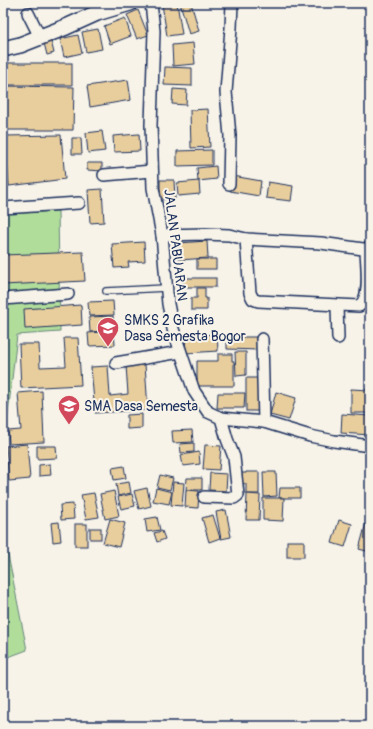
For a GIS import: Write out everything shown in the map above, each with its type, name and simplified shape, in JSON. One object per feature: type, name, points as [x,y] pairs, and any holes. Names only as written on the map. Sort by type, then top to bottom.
[{"type":"main road","points":[[3,49],[20,45],[97,13],[130,3]]},
{"type":"street","name":"JALAN PABUARAN","points":[[151,3],[154,31],[151,125],[153,188],[162,235],[166,288],[172,329],[194,391],[208,412],[221,418],[264,422],[310,436],[370,446]]},
{"type":"street","points":[[229,184],[230,136],[226,92],[232,3]]},
{"type":"street","points":[[28,13],[40,37]]},
{"type":"street","points":[[104,175],[152,171]]},
{"type":"street","points":[[3,208],[79,203]]},
{"type":"street","points":[[162,235],[205,234],[246,239],[321,243],[368,249],[367,293],[363,304],[359,306],[337,306],[258,301],[253,299],[250,293],[246,239]]},
{"type":"street","points":[[3,299],[68,294]]},
{"type":"street","points":[[337,306],[338,338]]},
{"type":"street","points":[[262,339],[264,422]]},
{"type":"street","points":[[116,363],[180,352]]},
{"type":"street","points":[[204,497],[234,498],[238,495],[234,457],[221,418]]},
{"type":"lane","points":[[106,291],[166,288]]},
{"type":"green space","points":[[58,211],[60,332],[17,335],[3,458],[3,214]]},
{"type":"green space","points":[[3,530],[27,650],[3,659]]},
{"type":"building","points":[[177,3],[182,34],[167,36],[162,4]]},
{"type":"building","points":[[180,3],[191,3],[199,31],[189,34]]},
{"type":"building","points":[[138,10],[148,35],[137,39],[127,15]]},
{"type":"building","points":[[125,18],[131,36],[110,44],[104,26]]},
{"type":"building","points":[[98,29],[102,49],[86,52],[82,32]]},
{"type":"building","points":[[78,35],[82,53],[64,57],[60,39]]},
{"type":"building","points":[[51,41],[54,53],[47,55],[44,43]]},
{"type":"building","points":[[193,43],[195,64],[173,66],[172,45]]},
{"type":"building","points":[[6,63],[72,63],[72,85],[6,85]]},
{"type":"building","points":[[165,67],[192,68],[192,86],[164,85]]},
{"type":"building","points":[[128,80],[131,100],[90,107],[87,86]]},
{"type":"building","points":[[3,86],[74,87],[73,130],[3,130]]},
{"type":"building","points":[[173,89],[187,90],[186,105],[172,104]]},
{"type":"building","points":[[208,109],[210,147],[191,148],[190,110]]},
{"type":"building","points":[[102,131],[105,151],[88,153],[86,133]]},
{"type":"building","points":[[139,134],[140,151],[114,152],[113,136]]},
{"type":"building","points":[[61,135],[65,179],[9,186],[5,136]]},
{"type":"building","points":[[72,138],[81,138],[82,154],[72,154]]},
{"type":"building","points":[[212,150],[212,165],[177,166],[177,151]]},
{"type":"building","points":[[87,163],[102,163],[102,171],[87,170]]},
{"type":"building","points":[[216,166],[217,179],[198,181],[197,168]]},
{"type":"building","points":[[233,176],[261,181],[259,196],[230,191]]},
{"type":"building","points":[[160,180],[174,180],[175,199],[160,199]]},
{"type":"building","points":[[199,181],[200,194],[178,196],[177,183]]},
{"type":"building","points":[[268,182],[293,186],[291,201],[266,198]]},
{"type":"building","points":[[102,189],[104,222],[90,223],[88,190]]},
{"type":"building","points":[[207,241],[208,258],[179,260],[178,243]]},
{"type":"building","points":[[144,242],[145,261],[128,262],[129,267],[114,268],[112,244]]},
{"type":"building","points":[[83,252],[85,281],[3,285],[3,255]]},
{"type":"building","points":[[197,259],[216,259],[216,269],[197,269]]},
{"type":"building","points":[[183,278],[216,278],[216,287],[183,287]]},
{"type":"building","points":[[197,288],[205,288],[207,310],[191,310],[191,298],[197,298]]},
{"type":"building","points":[[113,301],[114,315],[89,316],[88,302]]},
{"type":"building","points":[[81,305],[82,325],[25,329],[24,309]]},
{"type":"building","points":[[113,316],[114,330],[90,332],[89,317]]},
{"type":"building","points":[[114,331],[115,345],[89,346],[88,333]]},
{"type":"building","points":[[217,334],[218,351],[186,353],[185,336]]},
{"type":"building","points":[[227,337],[259,337],[259,350],[227,349]]},
{"type":"building","points":[[64,338],[78,338],[81,385],[21,388],[19,344],[39,344],[40,367],[66,366]]},
{"type":"building","points":[[235,352],[246,352],[246,375],[236,376]]},
{"type":"building","points":[[218,354],[232,354],[232,361],[234,361],[234,386],[197,386],[197,361],[218,361]]},
{"type":"building","points":[[145,364],[148,410],[95,413],[91,367],[108,366],[110,396],[128,394],[126,365]]},
{"type":"building","points":[[246,378],[261,378],[261,411],[246,411]]},
{"type":"building","points":[[351,389],[370,390],[370,413],[351,413]]},
{"type":"building","points":[[42,391],[44,442],[9,444],[8,431],[21,430],[18,393]]},
{"type":"building","points":[[276,392],[296,398],[289,420],[270,415]]},
{"type":"building","points":[[218,393],[245,393],[244,408],[217,408]]},
{"type":"building","points":[[142,414],[142,428],[127,429],[127,415]]},
{"type":"building","points":[[342,414],[370,416],[370,435],[341,433]]},
{"type":"building","points":[[192,430],[193,442],[173,443],[172,431]]},
{"type":"building","points":[[194,443],[194,452],[181,453],[180,444]]},
{"type":"building","points":[[27,444],[30,479],[9,481],[6,446]]},
{"type":"building","points":[[205,445],[221,446],[219,470],[203,469]]},
{"type":"building","points":[[37,446],[56,446],[57,458],[37,459]]},
{"type":"building","points":[[199,452],[200,464],[183,466],[181,455]]},
{"type":"building","points":[[50,464],[51,475],[39,476],[39,465]]},
{"type":"building","points":[[124,466],[126,478],[114,480],[112,468]]},
{"type":"building","points":[[259,472],[259,494],[246,494],[246,484],[239,483],[239,473]]},
{"type":"building","points":[[263,472],[276,472],[277,496],[264,497]]},
{"type":"building","points":[[210,473],[227,474],[226,491],[209,490]]},
{"type":"building","points":[[160,475],[173,478],[170,490],[157,487]]},
{"type":"building","points":[[187,478],[202,478],[202,490],[186,490]]},
{"type":"building","points":[[129,482],[131,493],[118,496],[116,484]]},
{"type":"building","points":[[173,482],[184,483],[182,506],[171,505]]},
{"type":"building","points":[[147,488],[151,506],[139,509],[134,491]]},
{"type":"building","points":[[156,488],[172,492],[169,504],[153,501]]},
{"type":"building","points":[[280,488],[300,488],[300,498],[279,498]]},
{"type":"building","points":[[186,490],[199,491],[198,508],[185,507]]},
{"type":"building","points":[[114,491],[119,516],[105,519],[100,494]]},
{"type":"building","points":[[94,493],[99,517],[86,519],[81,495]]},
{"type":"building","points":[[132,494],[135,506],[121,509],[118,497]]},
{"type":"building","points":[[247,494],[260,495],[259,520],[246,520]]},
{"type":"building","points":[[263,498],[284,498],[283,521],[263,520]]},
{"type":"building","points":[[73,504],[74,519],[61,520],[60,505]]},
{"type":"building","points":[[226,510],[231,537],[221,539],[216,512]]},
{"type":"building","points":[[213,515],[220,538],[209,542],[202,518]]},
{"type":"building","points":[[157,517],[160,530],[147,532],[145,519]]},
{"type":"building","points":[[110,519],[125,523],[119,547],[103,543]]},
{"type":"building","points":[[339,520],[352,524],[345,547],[332,543]]},
{"type":"building","points":[[59,522],[61,541],[53,542],[51,523]]},
{"type":"building","points":[[366,523],[370,524],[370,552],[359,549]]},
{"type":"building","points":[[75,524],[87,524],[87,546],[75,546]]},
{"type":"building","points":[[90,528],[101,528],[101,539],[90,539]]},
{"type":"building","points":[[162,531],[165,539],[157,542],[154,533]]},
{"type":"building","points":[[287,541],[304,541],[304,557],[287,557]]},
{"type":"place","name":"SMKS 2 Grafika Dasa Semesta Bogor","points":[[108,348]]},
{"type":"place","name":"SMA Dasa Semesta","points":[[69,426]]}]
